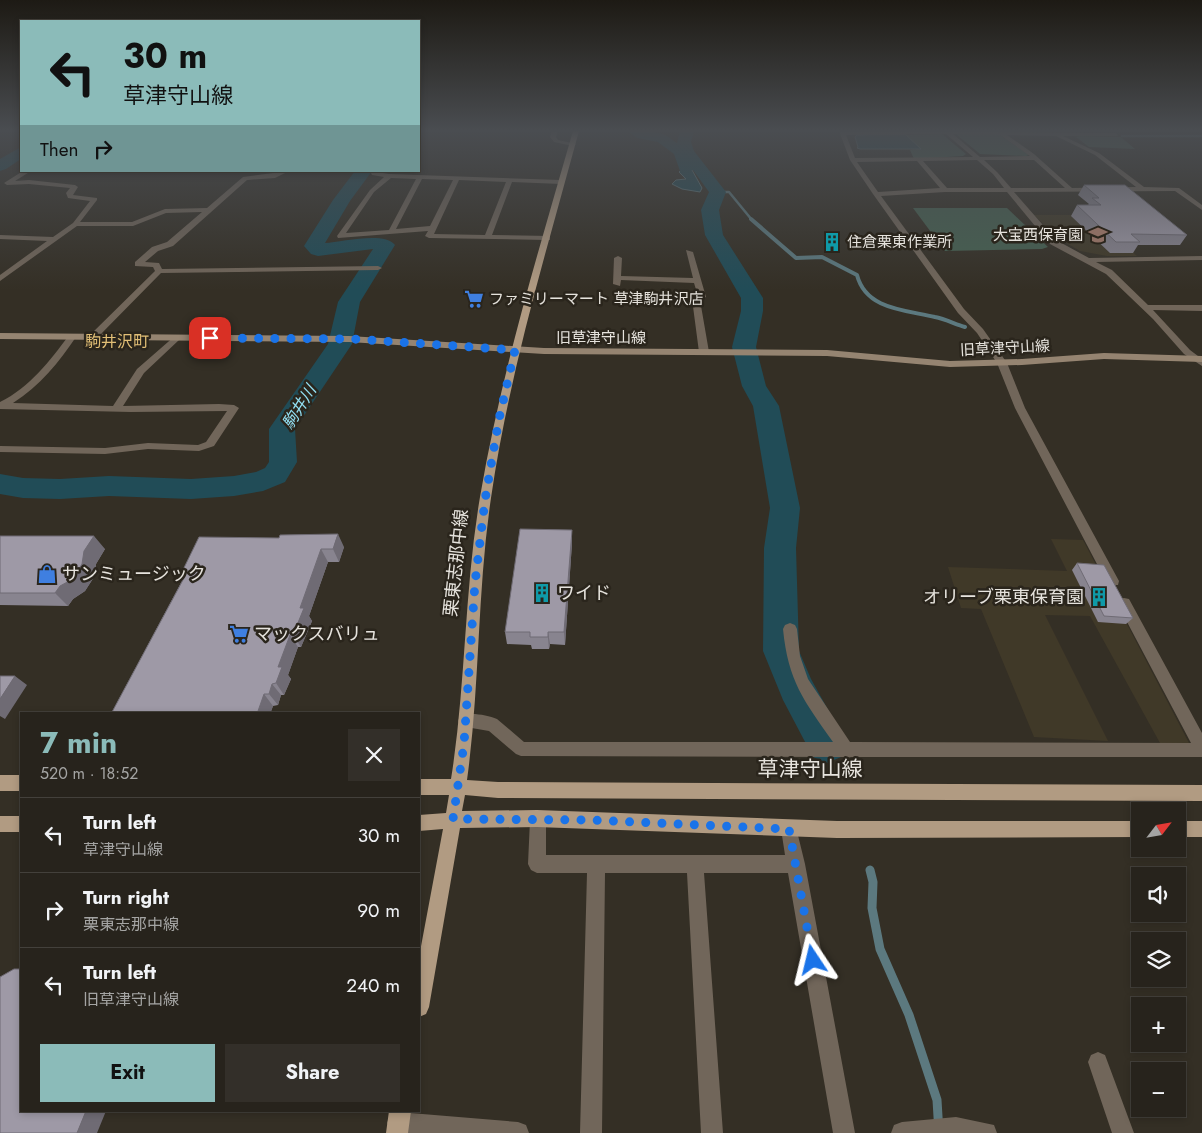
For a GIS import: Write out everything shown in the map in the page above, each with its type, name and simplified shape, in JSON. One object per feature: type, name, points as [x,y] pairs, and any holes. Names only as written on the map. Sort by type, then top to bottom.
[{"type":"main road","name":"栗東志那中線","points":[[420,1001],[453,819],[456,787],[464,744],[475,583],[485,500],[499,419],[515,350],[561,184]]},
{"type":"main road","points":[[0,783],[20,783]]},
{"type":"main road","name":"草津守山線","points":[[420,787],[498,790],[1202,793]]},
{"type":"main road","points":[[420,823],[453,819],[538,820],[789,829],[1131,829]]},
{"type":"main road","points":[[0,824],[20,824]]},
{"type":"main road","points":[[1186,829],[1202,830]]},
{"type":"street","points":[[0,279],[75,224],[95,200],[70,197],[69,193],[75,187],[46,184]]},
{"type":"street","points":[[159,271],[156,265],[138,264],[155,249],[170,244],[206,210],[238,184]]},
{"type":"street","points":[[380,184],[372,191],[341,236],[433,228]]},
{"type":"street","points":[[390,232],[416,184]]},
{"type":"street","points":[[454,184],[429,236],[547,238]]},
{"type":"street","points":[[488,237],[509,184]]},
{"type":"street","points":[[465,721],[492,724],[521,749],[847,751],[1202,749],[1020,408],[1002,363],[980,331],[961,311],[869,184]]},
{"type":"street","points":[[940,184],[946,190]]},
{"type":"street","points":[[1003,184],[1053,242],[1091,260],[1110,272],[1200,361]]},
{"type":"street","points":[[1063,184],[1070,190]]},
{"type":"street","points":[[1135,184],[1142,189]]},
{"type":"street","points":[[876,194],[946,190],[1177,189],[1202,208]]},
{"type":"street","points":[[75,224],[133,224],[165,211],[206,210]]},
{"type":"street","points":[[0,237],[55,239]]},
{"type":"street","points":[[689,252],[702,297],[696,299],[704,352]]},
{"type":"street","points":[[618,258],[617,281],[698,281]]},
{"type":"street","points":[[1091,260],[1202,258]]},
{"type":"street","points":[[94,336],[159,271],[378,268]]},
{"type":"street","points":[[1146,308],[1202,308]]},
{"type":"street","name":"旧草津守山線","points":[[0,336],[344,339],[515,350],[827,353],[950,364],[1002,363],[1104,356],[1200,361]]},
{"type":"street","points":[[1,406],[34,382],[55,361],[72,337]]},
{"type":"street","points":[[116,409],[140,371],[176,338]]},
{"type":"street","points":[[0,449],[105,451],[148,446],[200,448],[210,444],[234,408],[168,407],[143,410],[1,406]]},
{"type":"street","points":[[790,629],[793,658],[803,684],[826,723],[837,734],[847,751]]},
{"type":"street","points":[[538,820],[536,864],[596,866],[796,864]]},
{"type":"street","points":[[789,829],[844,1133]]},
{"type":"street","points":[[695,865],[712,1133]]},
{"type":"street","points":[[591,1133],[596,866]]},
{"type":"street","points":[[1098,1062],[1123,1133]]},
{"type":"street","points":[[398,1122],[518,1133]]},
{"type":"street","points":[[912,1132],[956,1128],[986,1133]]},
{"type":"shaded area","points":[[1034,215],[1094,215],[1137,256],[1107,256],[1080,251],[1056,237]]},
{"type":"shaded area","points":[[1051,539],[1083,540],[1189,743],[1160,743],[1090,616],[1045,615],[1108,741],[1034,737],[981,609],[961,608],[948,567],[1067,571]]},
{"type":"green space","points":[[913,208],[1007,208],[1048,247],[1042,249],[945,251]]},
{"type":"water","points":[[672,184],[700,184],[702,188],[700,192],[682,189]]},
{"type":"building","points":[[1084,185],[1125,185],[1187,235],[1131,234],[1140,242],[1116,242],[1077,205],[1101,205],[1092,198],[1099,198]]},
{"type":"building","name":"ワイド","points":[[520,529],[572,530],[564,632],[548,632],[548,637],[530,637],[530,632],[505,632]]},
{"type":"building","name":"マックスバリュ","points":[[338,534],[333,549],[321,549],[300,608],[304,608],[293,635],[290,635],[278,667],[282,667],[276,683],[272,684],[269,694],[264,694],[258,712],[112,712],[184,578],[179,578],[199,537],[279,538],[280,535]]},
{"type":"building","name":"サンミュージック","points":[[0,536],[94,536],[84,551],[82,564],[73,579],[60,586],[55,593],[0,593]]},
{"type":"building","points":[[1077,563],[1104,565],[1133,618],[1104,616]]},
{"type":"building","points":[[0,676],[15,676],[0,699]]},
{"type":"building","points":[[14,969],[20,969],[20,1112],[86,1112],[77,1133],[0,1133],[0,977]]},
{"type":"waterway","name":"駒井川","points":[[0,484],[23,488],[60,489],[109,486],[191,489],[234,486],[263,481],[275,475],[283,462],[282,429],[340,344],[345,313],[349,302],[385,245],[379,243],[318,250],[314,246],[342,200],[354,184]]},
{"type":"waterway","points":[[712,184],[718,192],[710,210],[714,235],[752,298],[752,311],[744,347],[754,386],[766,406],[785,508],[780,548],[781,651],[796,688],[827,744]]},
{"type":"waterway","points":[[718,192],[729,192],[752,220]]},
{"type":"waterway","points":[[752,220],[796,258],[822,257],[857,275],[862,287],[878,302],[900,310],[939,318],[965,327]]},
{"type":"waterway","points":[[870,870],[873,882],[872,908],[880,949],[909,1015],[937,1100],[939,1133]]},
{"type":"place","name":"大宝西保育園","points":[[1098,235]]},
{"type":"place","name":"住倉栗東作業所","points":[[832,242]]},
{"type":"place","name":"ファミリーマート 草津駒井沢店","points":[[474,299]]},
{"type":"place","name":"サンミュージック","points":[[47,574]]},
{"type":"place","name":"ワイド","points":[[542,593]]},
{"type":"place","name":"オリーブ栗東保育園","points":[[1099,597]]},
{"type":"place","name":"マックスバリュ","points":[[239,634]]},
{"type":"district","name":"駒井沢町","points":[[117,341]]},
{"type":"route","points":[[210,338],[353,339],[515,350],[499,419],[485,500],[475,583],[464,744],[456,787],[453,819],[589,820],[706,827],[789,829],[813,960]]}]
